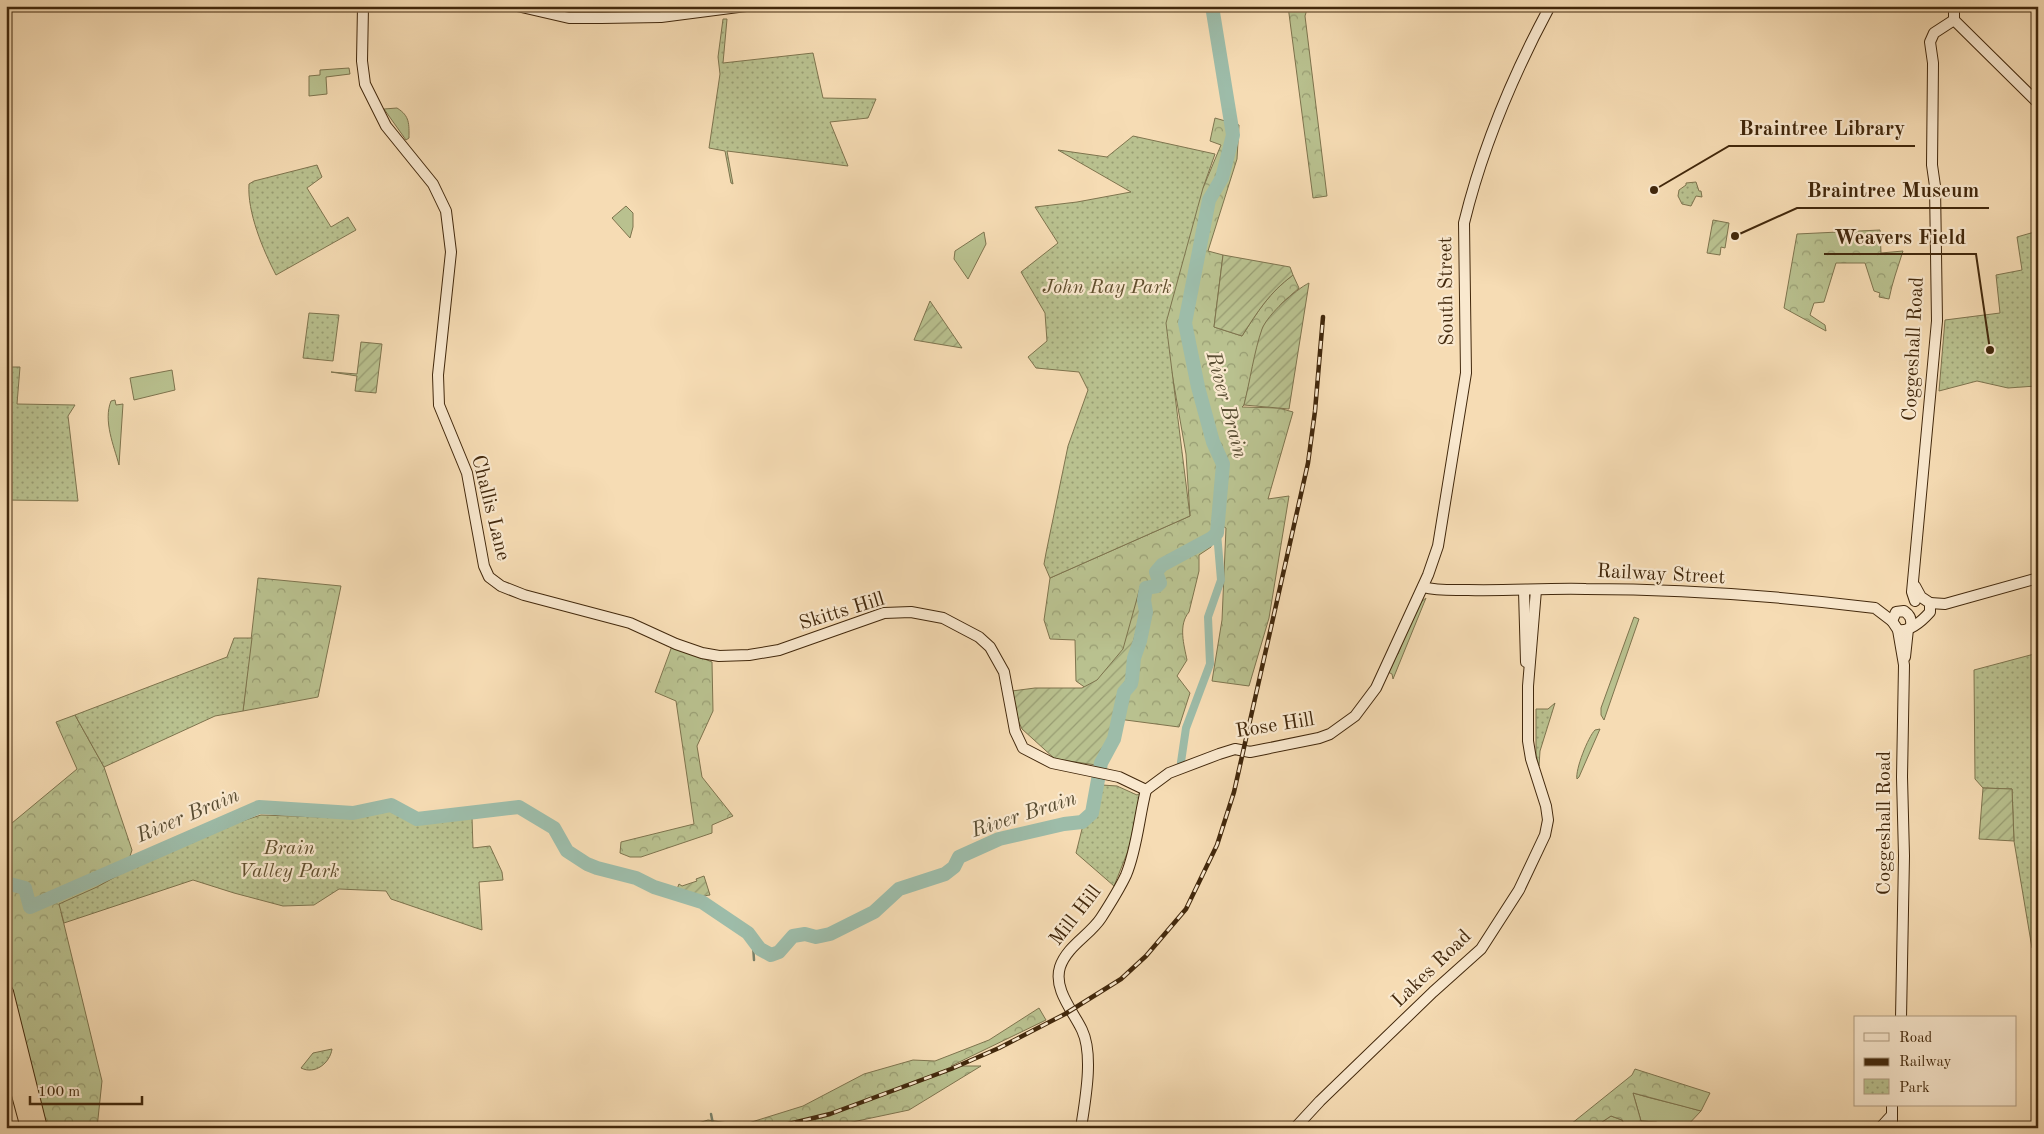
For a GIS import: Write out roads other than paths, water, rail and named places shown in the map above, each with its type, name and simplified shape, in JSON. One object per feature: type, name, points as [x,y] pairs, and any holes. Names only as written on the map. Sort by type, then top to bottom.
[{"type":"highway","points":[[6,992],[40,1128]]},
{"type":"highway","points":[[6,1047],[28,1128]]},
{"type":"main road","name":"Challis Lane","points":[[363,6],[362,61],[365,84],[386,126],[433,184],[446,211],[451,256],[438,375],[439,405],[468,473],[484,566],[489,577],[501,586]]},
{"type":"main road","points":[[517,6],[569,18],[661,18],[746,6]]},
{"type":"main road","name":"South Street","points":[[1423,587],[1438,546],[1463,395],[1466,356],[1464,222],[1470,198],[1495,125],[1550,6]]},
{"type":"main road","points":[[1954,6],[1954,20],[2038,103]]},
{"type":"main road","name":"Coggeshall Road","points":[[1923,606],[1912,592],[1937,321],[1935,186],[1932,165],[1933,64],[1931,38],[1936,31],[1954,20]]},
{"type":"main road","points":[[1902,626],[1893,616],[1909,603],[1923,606],[1945,604],[2038,578]]},
{"type":"main road","name":"Skitts Hill","points":[[501,586],[630,623],[676,644],[702,653],[719,656],[749,655],[779,650],[884,613],[911,612],[943,618],[979,637],[990,647],[1004,672],[1015,730],[1023,748],[1052,763],[1119,777],[1146,790]]},
{"type":"main road","name":"Railway Street","points":[[1423,587],[1437,590],[1524,591],[1559,588],[1638,589],[1831,603],[1877,609],[1889,607],[1900,610]]},
{"type":"main road","name":"Rose Hill","points":[[1146,790],[1168,773],[1219,754],[1235,750],[1250,752],[1305,741],[1325,736],[1340,728],[1355,716],[1376,688],[1423,587]]},
{"type":"main road","points":[[1529,672],[1533,647],[1536,590]]},
{"type":"main road","points":[[1524,591],[1526,665],[1529,672]]},
{"type":"main road","points":[[1877,609],[1902,626],[1916,625],[1923,606]]},
{"type":"main road","points":[[1900,610],[1910,616],[1912,621],[1902,626]]},
{"type":"main road","name":"Coggeshall Road","points":[[1901,1016],[1904,856],[1902,777],[1904,665],[1902,626]]},
{"type":"main road","name":"Lakes Road","points":[[1295,1128],[1320,1101],[1433,992],[1481,950],[1519,890],[1545,834],[1548,820],[1546,806],[1529,749],[1529,672]]},
{"type":"main road","name":"Mill Hill","points":[[1082,1126],[1088,1059],[1086,1043],[1083,1032],[1062,993],[1059,976],[1060,967],[1070,950],[1100,920],[1126,874],[1146,790]]},
{"type":"main road","points":[[1880,1128],[1892,1110]]},
{"type":"main road","points":[[1892,1110],[1892,1128]]},
{"type":"waterway","name":"River Brain","points":[[6,883],[25,888],[30,907],[259,807],[353,813],[391,805],[417,819],[519,807],[554,828],[567,851],[587,864],[636,878],[654,887],[702,902],[748,933],[760,949],[771,955],[779,952],[793,936],[805,934],[816,937],[830,934],[874,912],[899,889],[945,874],[954,867],[959,857],[999,839],[1064,824],[1082,822],[1092,813],[1101,763],[1114,739],[1124,692],[1131,684],[1134,658],[1140,641],[1146,612],[1144,600],[1146,588],[1157,586],[1160,583],[1156,572],[1162,565],[1212,538],[1217,533],[1223,464],[1213,442],[1198,387],[1185,323],[1209,200],[1222,178],[1233,135],[1212,6]]},
{"type":"waterway","points":[[1181,762],[1186,728],[1210,664],[1208,617],[1221,580],[1217,533]]},
{"type":"waterway","name":"River Brain","points":[[748,933],[753,945],[754,960]]},
{"type":"waterway","points":[[711,1114],[713,1124]]},
{"type":"railway","points":[[772,1128],[830,1114],[951,1069],[999,1048],[1065,1014],[1121,979],[1146,956],[1186,909],[1217,845],[1234,792],[1308,463],[1315,411],[1323,317]]},
{"type":"place","name":"Braintree Library","points":[[1654,190]]},
{"type":"place","name":"Braintree Museum","points":[[1735,236]]},
{"type":"place","name":"Weavers Field","points":[[1990,350]]},
{"type":"park label","name":"John Ray Park","points":[[1107,288]]},
{"type":"park label","name":"Brain Valley Park","points":[[289,860]]}]
